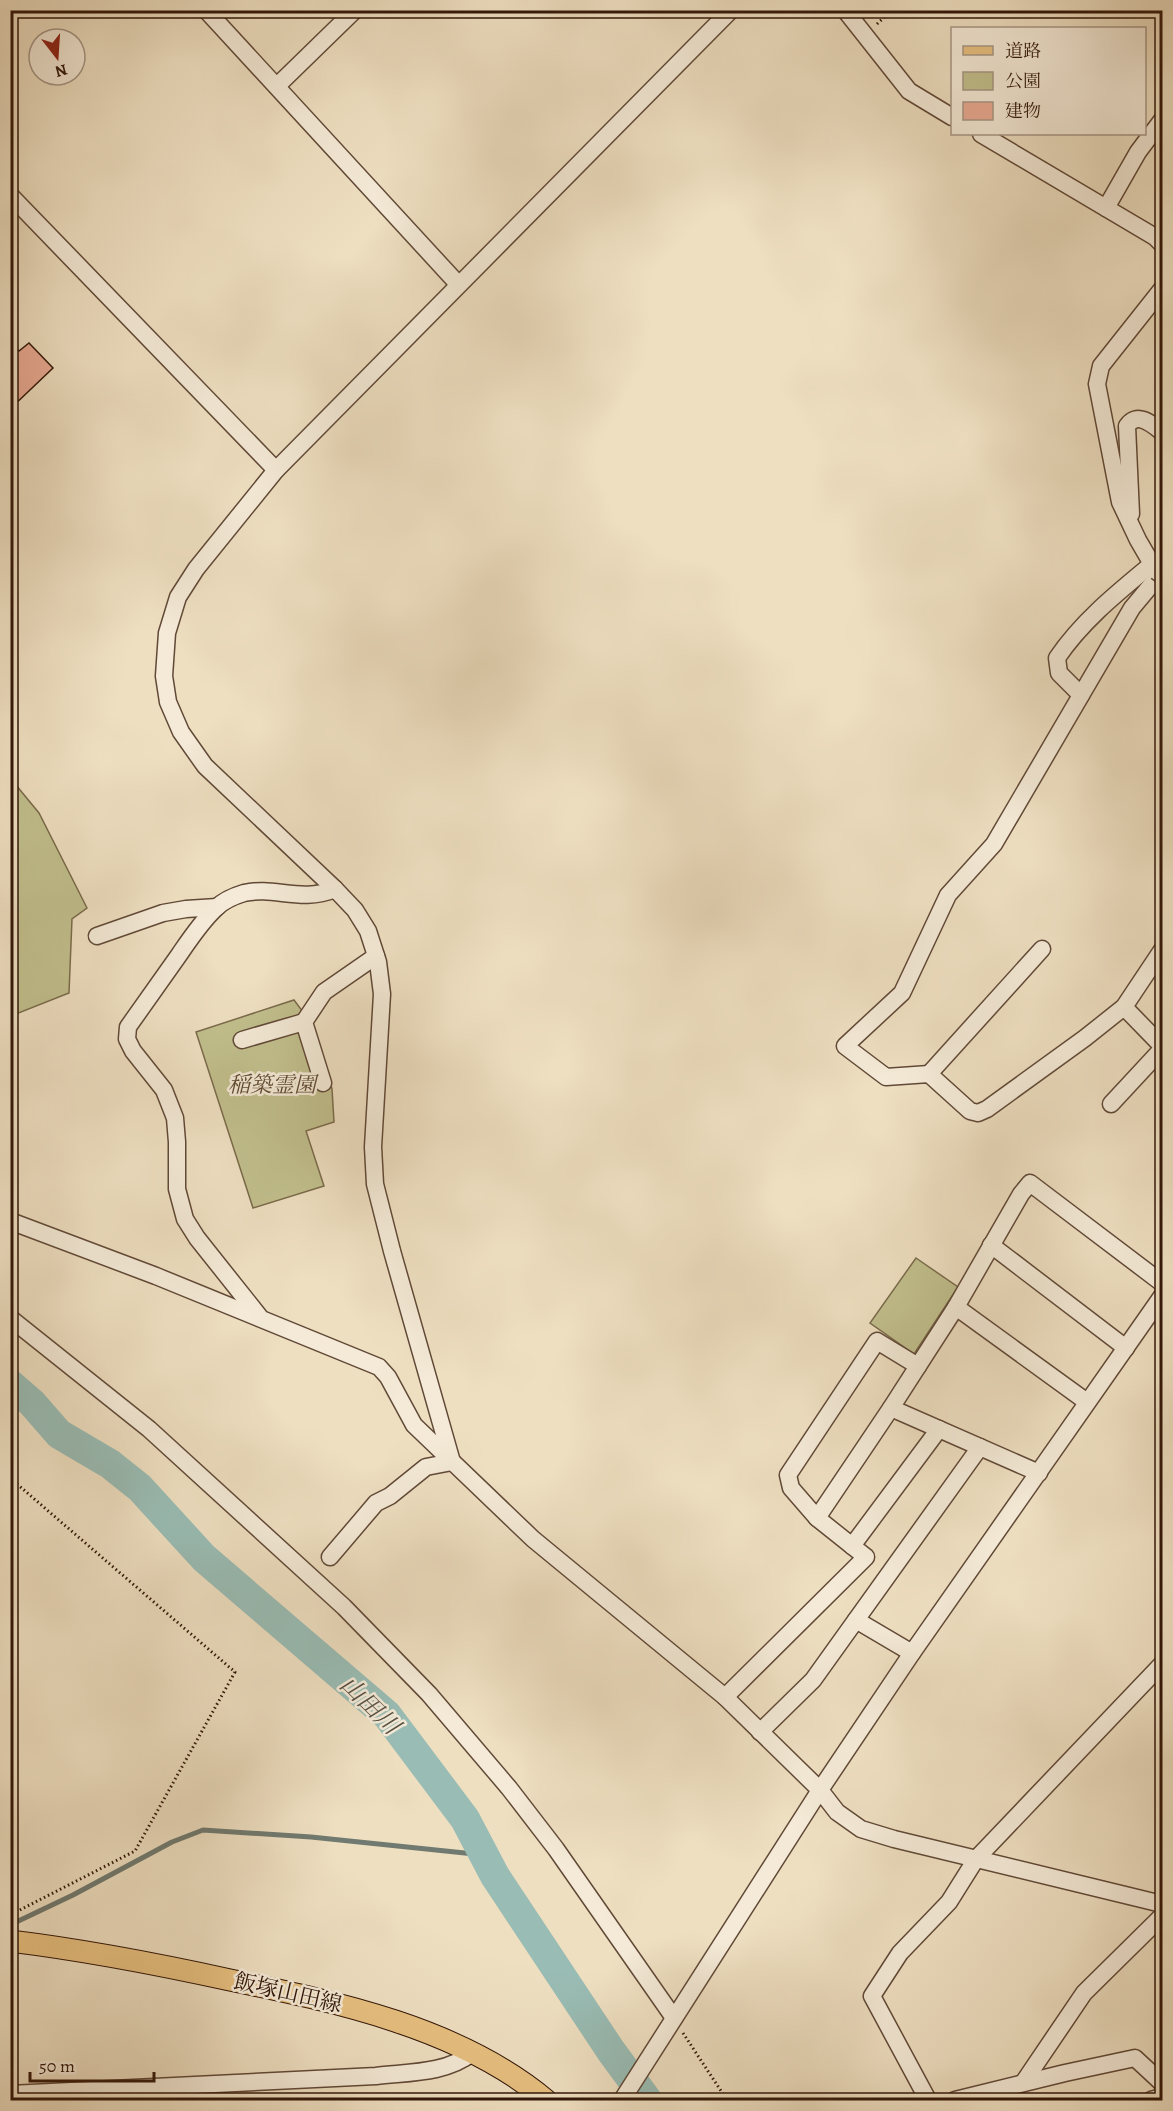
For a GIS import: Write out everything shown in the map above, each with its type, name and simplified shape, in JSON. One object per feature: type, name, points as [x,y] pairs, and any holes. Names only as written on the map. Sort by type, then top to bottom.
[{"type":"main road","name":"飯塚山田線","points":[[10,1941],[164,1966],[357,2008],[428,2033],[471,2053],[508,2074],[546,2100]]},
{"type":"street","points":[[206,10],[458,284]]},
{"type":"street","points":[[452,1462],[375,1184],[373,1148],[381,993],[376,956],[368,931],[355,910],[335,888],[205,766],[181,732],[168,702],[164,676],[167,633],[178,597],[196,569],[276,470],[731,10]]},
{"type":"street","points":[[845,10],[909,91],[951,116]]},
{"type":"street","points":[[277,86],[344,14]]},
{"type":"street","points":[[1106,208],[1138,152],[1162,120]]},
{"type":"street","points":[[983,135],[1155,237],[1162,244]]},
{"type":"street","points":[[10,195],[276,470]]},
{"type":"street","points":[[1158,571],[1133,531],[1120,502],[1097,384],[1101,366],[1162,288]]},
{"type":"street","points":[[1133,531],[1127,426],[1130,421],[1137,418],[1148,421],[1162,432]]},
{"type":"street","points":[[1042,949],[929,1074],[886,1077],[845,1046],[902,993],[948,895],[994,844],[1131,608],[1158,571]]},
{"type":"street","points":[[1081,695],[1059,673],[1057,658],[1072,635],[1111,598],[1158,571]]},
{"type":"street","points":[[261,1318],[197,1238],[185,1219],[177,1188],[175,1118],[164,1090],[133,1051],[127,1039],[128,1027],[200,926],[217,907],[245,893],[300,896],[322,894],[335,888]]},
{"type":"street","points":[[97,936],[164,913],[217,907]]},
{"type":"street","points":[[929,1074],[970,1111],[978,1113],[987,1109],[1076,1045],[1124,1007],[1162,950]]},
{"type":"street","points":[[242,1040],[304,1022],[324,992],[376,956]]},
{"type":"street","points":[[1111,1104],[1162,1048],[1124,1007]]},
{"type":"street","points":[[304,1022],[323,1083]]},
{"type":"street","points":[[817,1518],[956,1307],[1021,1194],[1030,1183],[1162,1283]]},
{"type":"street","points":[[10,1221],[156,1276],[380,1367],[388,1377],[414,1425],[452,1462],[533,1539],[725,1697],[820,1790],[837,1812],[861,1828],[894,1839],[1162,1904]]},
{"type":"street","points":[[991,1245],[1126,1348]]},
{"type":"street","points":[[622,2100],[820,1790],[912,1653],[1087,1402],[1161,1301]]},
{"type":"street","points":[[956,1307],[1087,1402]]},
{"type":"street","points":[[10,1318],[149,1429],[344,1607],[429,1694],[509,1788],[556,1849],[674,2019]]},
{"type":"street","points":[[890,1573],[817,1518],[791,1488],[788,1475],[877,1341],[918,1366]]},
{"type":"street","points":[[891,1408],[1039,1473]]},
{"type":"street","points":[[852,1546],[939,1429]]},
{"type":"street","points":[[760,1732],[813,1680],[980,1447]]},
{"type":"street","points":[[330,1557],[376,1503],[390,1496],[426,1467],[452,1462]]},
{"type":"street","points":[[725,1697],[866,1557]]},
{"type":"street","points":[[856,1620],[912,1653]]},
{"type":"street","points":[[928,2100],[872,1996],[900,1953],[949,1902],[976,1858],[1162,1664]]},
{"type":"street","points":[[1023,2083],[1084,1993],[1162,1916]]},
{"type":"street","points":[[10,2094],[376,2076],[433,2070],[459,2063],[471,2053]]},
{"type":"street","points":[[955,2100],[1135,2058],[1162,2083]]},
{"type":"street","points":[[1151,2100],[1162,2097]]},
{"type":"path","points":[[865,35],[892,10]]},
{"type":"path","points":[[10,1478],[235,1672],[135,1851],[10,1915]]},
{"type":"path","points":[[674,2019],[728,2100]]},
{"type":"green space","points":[[11,779],[39,813],[87,908],[72,919],[69,993],[11,1016]]},
{"type":"green space","name":"稲築霊園","points":[[294,1000],[312,1024],[332,1089],[334,1122],[306,1131],[324,1186],[253,1208],[196,1032]]},
{"type":"green space","points":[[916,1258],[958,1287],[914,1354],[870,1323]]},
{"type":"building","points":[[10,342],[19,351],[29,343],[53,368],[10,409]]},
{"type":"waterway","name":"山田川","points":[[10,1384],[32,1403],[59,1434],[110,1464],[140,1488],[204,1558],[387,1715],[465,1819],[495,1876],[611,2051],[647,2100]]},
{"type":"waterway","points":[[10,1925],[73,1895],[172,1842],[203,1830],[311,1837],[484,1855]]}]
